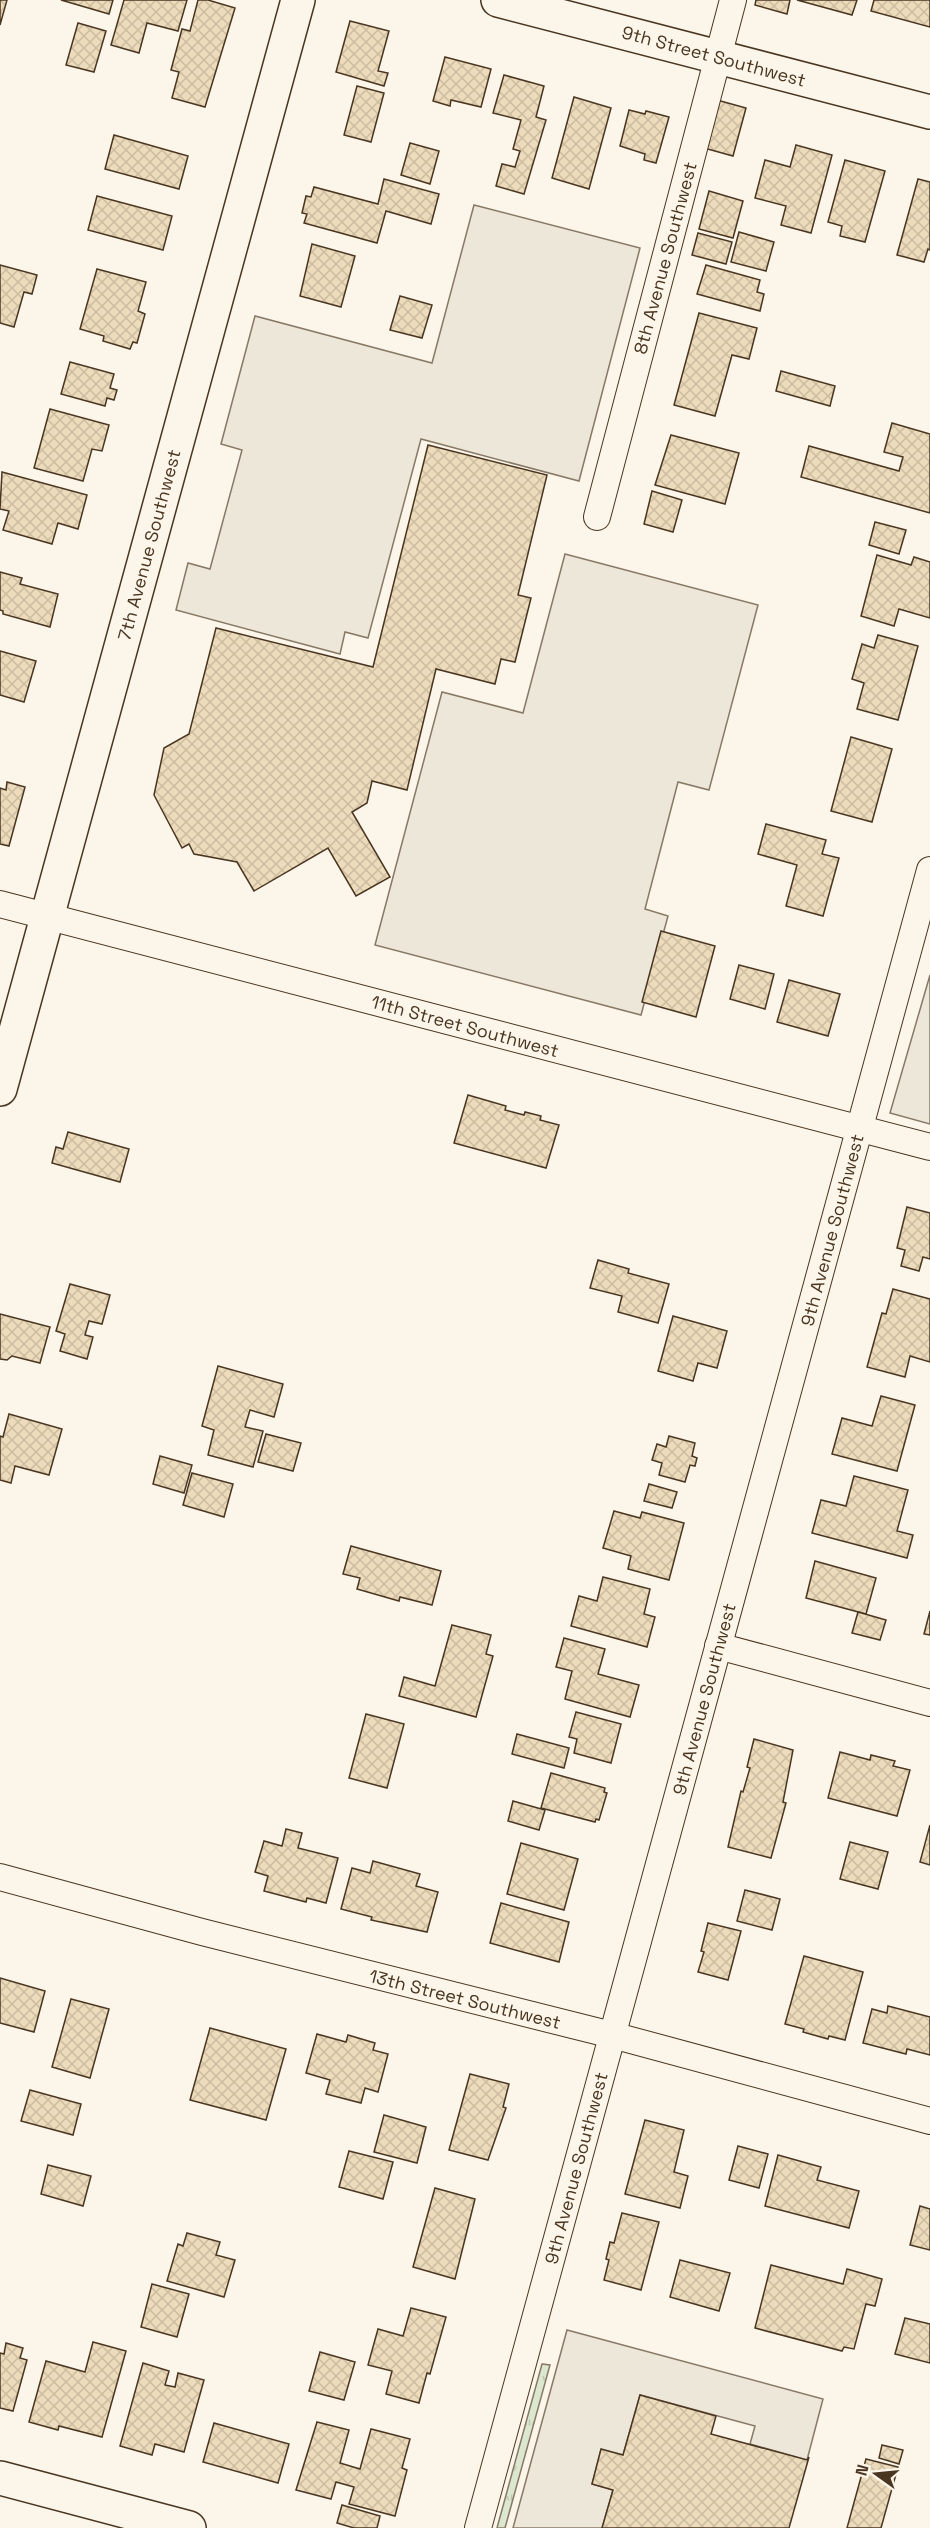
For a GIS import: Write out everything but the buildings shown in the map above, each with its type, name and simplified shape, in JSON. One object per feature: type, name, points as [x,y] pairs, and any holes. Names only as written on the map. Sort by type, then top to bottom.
[{"type":"street","name":"7th Avenue Southwest","points":[[0,1089],[298,0]]},
{"type":"street","name":"9th Street Southwest","points":[[498,0],[930,112]]},
{"type":"street","name":"8th Avenue Southwest","points":[[597,517],[733,0]]},
{"type":"street","name":"9th Avenue Southwest","points":[[478,2528],[930,870]]},
{"type":"street","name":"11th Street Southwest","points":[[0,904],[930,1147]]},
{"type":"street","points":[[718,1646],[930,1703]]},
{"type":"street","name":"13th Street Southwest","points":[[0,1877],[202,1932],[612,2036],[930,2121]]},
{"type":"street","points":[[0,2478],[189,2528]]},
{"type":"green space","points":[[542,2364],[550,2365],[505,2528],[497,2528]]},
{"type":"shaded area","points":[[474,205],[640,248],[579,481],[421,439],[368,638],[345,632],[340,654],[176,610],[188,563],[210,569],[242,450],[221,444],[255,316],[432,363]]},
{"type":"shaded area","points":[[565,554],[758,605],[709,790],[678,782],[645,909],[668,916],[641,1015],[375,945],[442,692],[523,713]]},
{"type":"shaded area","points":[[930,975],[930,1124],[890,1113]]},
{"type":"shaded area","points":[[567,2330],[823,2399],[807,2460],[750,2444],[755,2426],[640,2395],[623,2455],[601,2450],[592,2484],[613,2490],[602,2528],[513,2528]]}]
